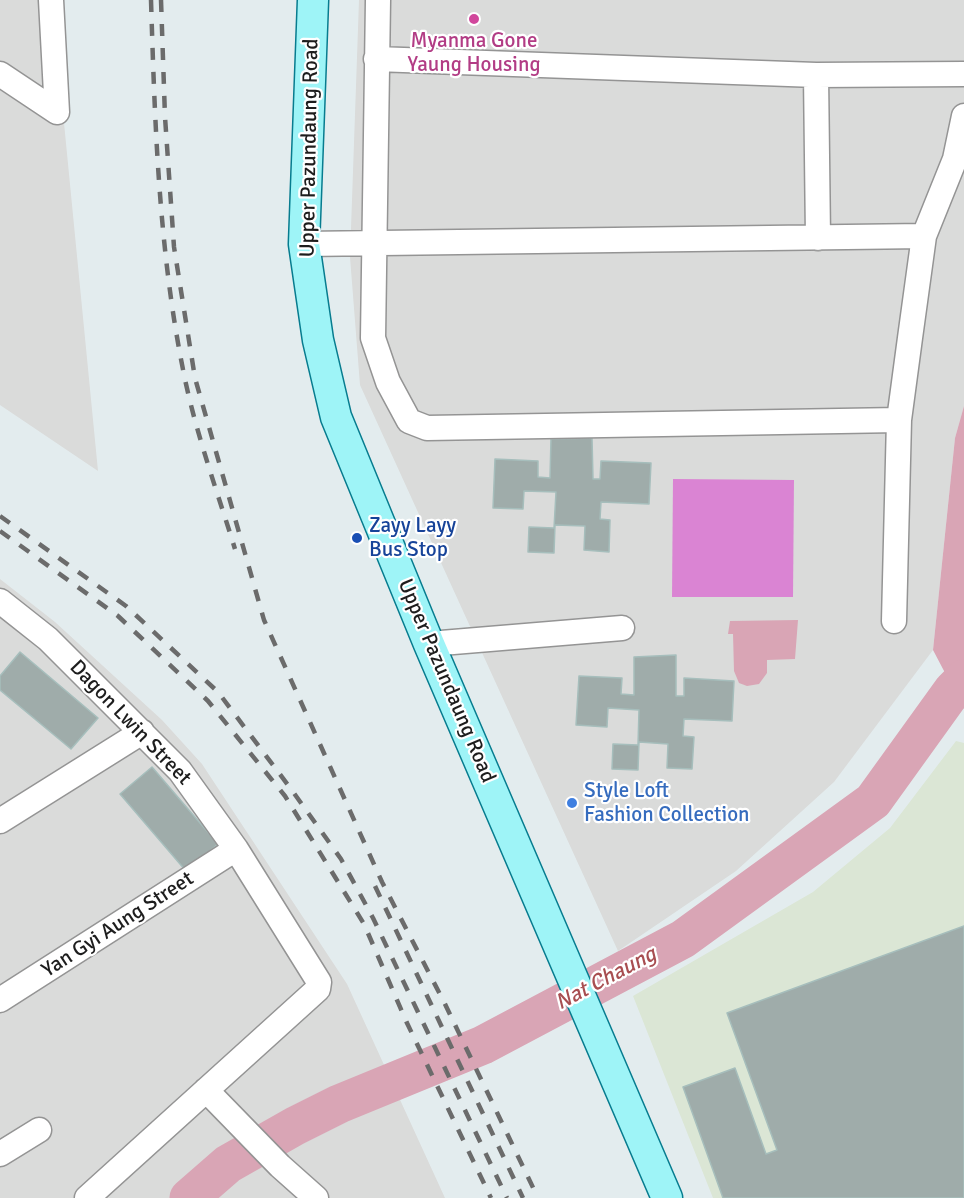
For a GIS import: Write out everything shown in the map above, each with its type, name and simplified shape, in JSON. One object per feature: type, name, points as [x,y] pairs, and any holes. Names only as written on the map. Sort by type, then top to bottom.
[{"type":"main road","name":"Upper Pazundaung Road","points":[[313,0],[304,244],[318,340],[336,417],[429,644],[667,1198]]},
{"type":"street","points":[[0,74],[57,112],[51,0]]},
{"type":"street","points":[[378,0],[373,338],[388,382],[410,421],[427,428],[899,420]]},
{"type":"street","points":[[376,59],[816,75],[964,74]]},
{"type":"street","points":[[816,75],[818,238]]},
{"type":"street","points":[[894,621],[899,420],[924,236],[956,159],[964,116]]},
{"type":"street","points":[[304,244],[374,241],[924,236]]},
{"type":"street","name":"Dagon Lwin Street","points":[[4,609],[48,639],[180,771],[236,849],[319,982],[318,989],[206,1090]]},
{"type":"street","points":[[429,644],[622,628]]},
{"type":"street","points":[[0,821],[142,732]]},
{"type":"street","name":"Yan Gyi Aung Street","points":[[0,1000],[236,849]]},
{"type":"street","points":[[87,1198],[206,1090],[280,1166],[316,1198]]},
{"type":"street","points":[[0,1154],[39,1130]]},
{"type":"shaded area","points":[[0,0],[52,0],[98,471],[0,405]]},
{"type":"shaded area","points":[[359,0],[964,0],[964,406],[955,438],[933,650],[834,782],[736,871],[618,951],[360,385],[350,257]]},
{"type":"shaded area","points":[[964,406],[964,709],[933,650],[955,438]]},
{"type":"shaded area","points":[[673,479],[794,480],[793,597],[672,597]]},
{"type":"shaded area","points":[[0,579],[55,622],[162,720],[202,764],[347,984],[445,1198],[0,1198]]},
{"type":"shaded area","points":[[798,620],[795,659],[767,660],[767,673],[759,684],[747,686],[739,683],[734,671],[733,634],[728,634],[730,621]]},
{"type":"shaded area","points":[[956,741],[964,743],[964,1198],[713,1198],[633,996],[813,892],[890,828]]},
{"type":"building","points":[[592,438],[593,479],[600,479],[601,461],[651,463],[649,504],[601,502],[600,519],[610,520],[609,552],[584,550],[585,526],[555,525],[554,553],[528,552],[529,527],[554,528],[556,492],[524,491],[523,509],[493,508],[495,459],[538,461],[538,477],[550,478],[551,439]]},
{"type":"building","points":[[20,652],[98,718],[71,749],[0,690],[0,676]]},
{"type":"building","points":[[676,655],[676,696],[684,696],[684,678],[734,681],[732,721],[684,719],[683,736],[694,737],[692,769],[667,768],[668,744],[639,742],[638,770],[612,769],[613,744],[638,745],[639,710],[608,708],[607,727],[576,725],[579,676],[622,678],[621,694],[634,695],[634,657]]},
{"type":"building","points":[[152,767],[218,844],[186,871],[120,794]]},
{"type":"building","points":[[964,926],[964,1198],[723,1198],[683,1087],[735,1068],[766,1154],[777,1150],[727,1013]]},
{"type":"waterway","name":"Nat Chaung","points":[[189,1198],[228,1164],[295,1126],[339,1104],[483,1045],[683,939],[873,801],[953,690],[964,679]]},
{"type":"railway","points":[[151,0],[160,193],[177,337],[196,425],[235,549]]},
{"type":"railway","points":[[161,0],[165,117],[174,247],[195,378],[264,620],[382,882],[445,1004],[538,1198]]},
{"type":"railway","points":[[0,516],[126,606],[218,692],[291,789],[341,859],[373,918],[507,1198]]},
{"type":"railway","points":[[0,531],[118,616],[208,701],[285,796],[364,924],[407,1023],[491,1198]]},
{"type":"railway","points":[[375,886],[523,1198]]},
{"type":"place","name":"Myanma Gone Yaung Housing","points":[[474,19]]},
{"type":"place","name":"Zayy Layy Bus Stop","points":[[357,538]]},
{"type":"place","name":"Style Loft Fashion Collection","points":[[572,803]]}]
